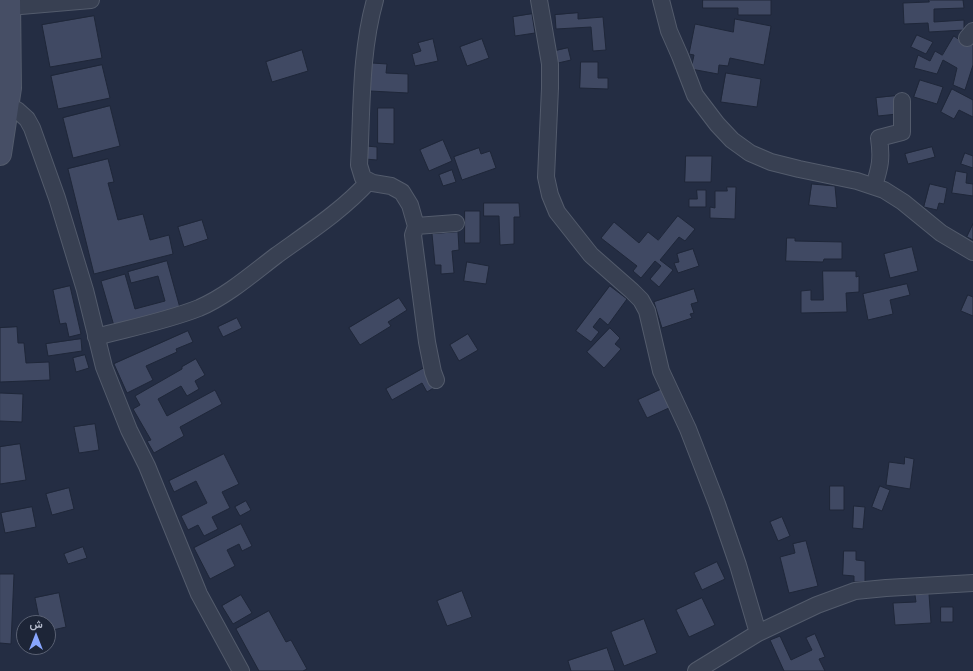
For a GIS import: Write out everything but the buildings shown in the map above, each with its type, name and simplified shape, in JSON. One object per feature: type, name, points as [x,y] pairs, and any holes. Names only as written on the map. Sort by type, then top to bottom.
[{"type":"main road","points":[[0,154],[4,109],[10,88],[9,4]]},
{"type":"street","points":[[9,4],[91,0]]},
{"type":"street","points":[[375,0],[364,59],[359,165],[363,178],[373,183],[391,186],[402,192],[410,205],[416,226],[413,235],[427,342],[436,380]]},
{"type":"street","points":[[539,0],[550,64],[546,177],[550,195],[557,212],[591,255],[641,300],[646,310],[661,371],[688,429],[716,504],[738,565],[758,633]]},
{"type":"street","points":[[661,0],[669,31],[695,95],[716,124],[732,140],[750,153],[771,162],[857,181],[884,190],[903,202],[941,233],[973,252]]},
{"type":"street","points":[[874,186],[881,164],[882,153],[879,138],[902,132],[902,101]]},
{"type":"street","points":[[4,109],[17,110],[23,114],[32,128],[57,198],[85,290],[104,368],[199,594],[240,671]]},
{"type":"street","points":[[96,338],[183,313],[200,307],[224,294],[356,196],[369,181]]},
{"type":"street","points":[[416,226],[456,223]]},
{"type":"street","points":[[696,671],[758,633],[818,605],[855,592],[886,588],[973,583]]}]
